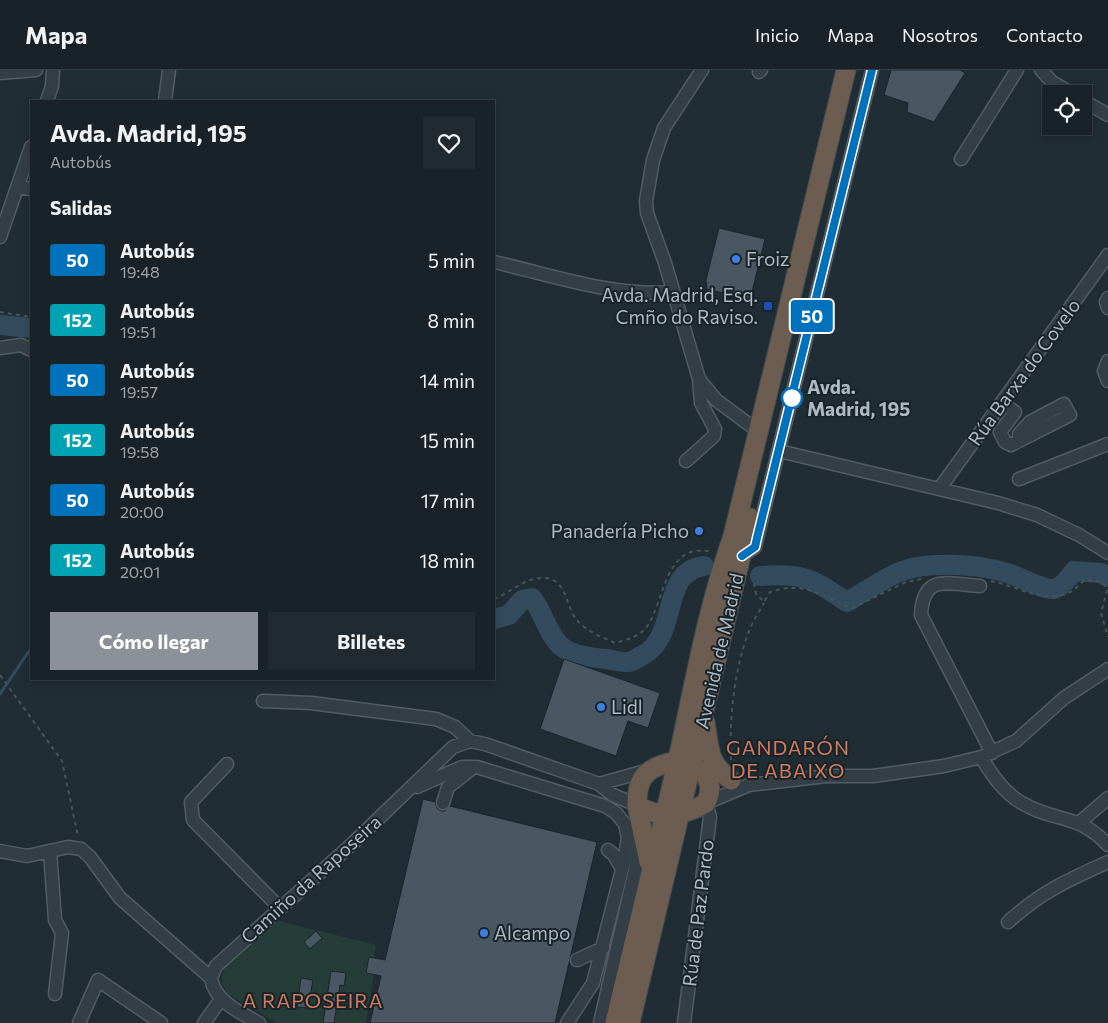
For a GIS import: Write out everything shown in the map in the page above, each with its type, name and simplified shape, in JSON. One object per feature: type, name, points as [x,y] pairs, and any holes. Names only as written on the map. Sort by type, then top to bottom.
[{"type":"highway","name":"Avenida de Madrid","points":[[734,556],[758,431],[846,70]]},
{"type":"highway","name":"Avenida de Madrid","points":[[700,783],[696,711],[859,70]]},
{"type":"highway","points":[[696,711],[716,769],[740,782]]},
{"type":"highway","points":[[651,871],[637,805],[637,787],[696,711]]},
{"type":"highway","points":[[630,1023],[673,846],[711,754]]},
{"type":"highway","points":[[651,769],[667,762],[700,783]]},
{"type":"highway","points":[[614,1023],[651,871],[672,814],[700,783]]},
{"type":"highway","points":[[673,846],[672,814],[700,783]]},
{"type":"highway","points":[[637,805],[650,812],[672,814]]},
{"type":"street","points":[[0,73],[36,70]]},
{"type":"street","points":[[47,100],[52,86],[53,70]]},
{"type":"street","points":[[165,100],[169,70]]},
{"type":"street","points":[[686,461],[714,436],[715,429],[702,403],[699,379],[647,213],[646,201],[653,160],[664,128],[702,70]]},
{"type":"street","points":[[734,556],[755,547],[872,70]]},
{"type":"street","points":[[961,159],[1017,70]]},
{"type":"street","points":[[1038,71],[1057,85]]},
{"type":"street","points":[[1092,106],[1108,116]]},
{"type":"street","points":[[0,237],[30,150]]},
{"type":"street","points":[[18,187],[30,189]]},
{"type":"street","points":[[495,262],[618,290],[653,293],[673,292]]},
{"type":"street","name":"Rúa Barxa do Covelo","points":[[940,488],[1106,264]]},
{"type":"street","points":[[1108,298],[1106,302],[1108,308]]},
{"type":"street","points":[[0,348],[21,345],[30,350]]},
{"type":"street","points":[[1108,361],[1104,371],[1108,380]]},
{"type":"street","points":[[699,379],[716,400],[758,431]]},
{"type":"street","points":[[1002,403],[1015,412],[1000,432],[1001,436],[1011,445],[1020,440]]},
{"type":"street","points":[[1019,479],[1108,444]]},
{"type":"street","points":[[779,451],[998,502],[1037,515],[1079,535],[1108,553]]},
{"type":"street","points":[[980,586],[937,584],[928,588],[921,600],[921,615],[1002,787],[1023,804],[1080,822],[1108,845]]},
{"type":"street","points":[[700,783],[827,776],[873,776],[944,766],[987,755],[1016,741],[1064,698],[1108,669]]},
{"type":"street","points":[[263,701],[311,702],[436,719],[455,727],[470,741],[503,750],[599,784],[613,795],[637,805]]},
{"type":"street","name":"Camiño da Raposeira","points":[[211,978],[216,966],[408,791],[453,747],[470,741]]},
{"type":"street","points":[[227,764],[191,802],[193,820],[280,908]]},
{"type":"street","points":[[408,791],[462,767],[477,767],[604,806],[616,813],[625,824],[628,838],[622,869],[593,983],[567,1023]]},
{"type":"street","points":[[443,803],[448,787],[454,780],[477,767]]},
{"type":"street","points":[[599,784],[651,769]]},
{"type":"street","points":[[700,783],[740,782]]},
{"type":"street","name":"Rúa de Paz Pardo","points":[[684,1023],[710,817],[700,783]]},
{"type":"street","points":[[1080,822],[1108,798]]},
{"type":"street","points":[[600,1023],[635,870],[642,827]]},
{"type":"street","points":[[0,852],[27,856],[68,847],[81,849],[90,857],[120,898],[211,978],[212,985],[221,999],[259,1023]]},
{"type":"street","points":[[608,850],[614,855],[622,869]]},
{"type":"street","points":[[50,851],[55,920],[62,933],[55,994]]},
{"type":"street","points":[[1008,922],[1032,900],[1058,884],[1108,862]]},
{"type":"street","points":[[577,960],[603,948]]},
{"type":"street","points":[[79,1023],[98,980],[161,1023]]},
{"type":"street","points":[[204,1023],[221,999]]},
{"type":"path","points":[[0,312],[30,317]]},
{"type":"path","points":[[495,598],[534,579],[546,578],[560,584],[568,597],[575,618],[583,627],[615,643],[637,637],[648,625],[672,568],[686,554],[704,550],[734,556]]},
{"type":"path","points":[[740,782],[730,740],[739,664],[748,633],[764,602]]},
{"type":"path","points":[[1,676],[62,762],[81,849]]},
{"type":"green space","points":[[275,920],[376,945],[372,973],[374,974],[366,1023],[277,1023],[228,994],[221,982],[224,968]]},
{"type":"building","points":[[891,70],[960,70],[965,73],[934,122],[907,112],[908,103],[884,95]]},
{"type":"building","name":"Froiz","points":[[719,228],[765,239],[750,300],[707,289],[706,280]]},
{"type":"building","name":"Lidl","points":[[564,659],[660,693],[648,728],[628,721],[616,756],[540,729]]},
{"type":"building","name":"Alcampo","points":[[423,799],[435,802],[437,808],[441,811],[445,811],[450,806],[597,842],[555,1023],[370,1023],[381,976],[366,973],[369,957],[385,960]]},
{"type":"building","points":[[316,931],[322,938],[310,949],[304,942]]},
{"type":"building","points":[[331,971],[346,973],[344,986],[340,985],[334,1023],[323,1023]]},
{"type":"building","points":[[301,978],[313,980],[308,1008],[297,1007]]},
{"type":"waterway","points":[[0,325],[30,328]]},
{"type":"waterway","points":[[495,619],[509,615],[522,600],[532,598],[553,637],[566,650],[583,656],[629,662],[643,655],[654,646],[662,634],[675,592],[681,580],[690,571],[704,566]]},
{"type":"waterway","points":[[760,576],[787,575],[806,579],[824,587],[847,602],[897,573],[922,566],[982,567],[1007,573],[1049,589],[1057,588],[1063,584],[1074,571],[1101,573],[1108,577]]},
{"type":"waterway","points":[[0,694],[30,649]]},
{"type":"bus line","name":"50","points":[[742,556],[755,547],[872,70]]},
{"type":"place","name":"Froiz","points":[[736,259]]},
{"type":"place","name":"Avda. Madrid, Esq. Cmño do Raviso.","points":[[768,306]]},
{"type":"place","name":"Avda. Madrid, 195","points":[[792,398]]},
{"type":"place","name":"Panadería Picho","points":[[699,531]]},
{"type":"place","name":"Lidl","points":[[601,707]]},
{"type":"place","name":"Alcampo","points":[[484,933]]},
{"type":"district","name":"GANDARÓN DE ABAIXO","points":[[788,760]]},
{"type":"district","name":"A RAPOSEIRA","points":[[313,1001]]}]
